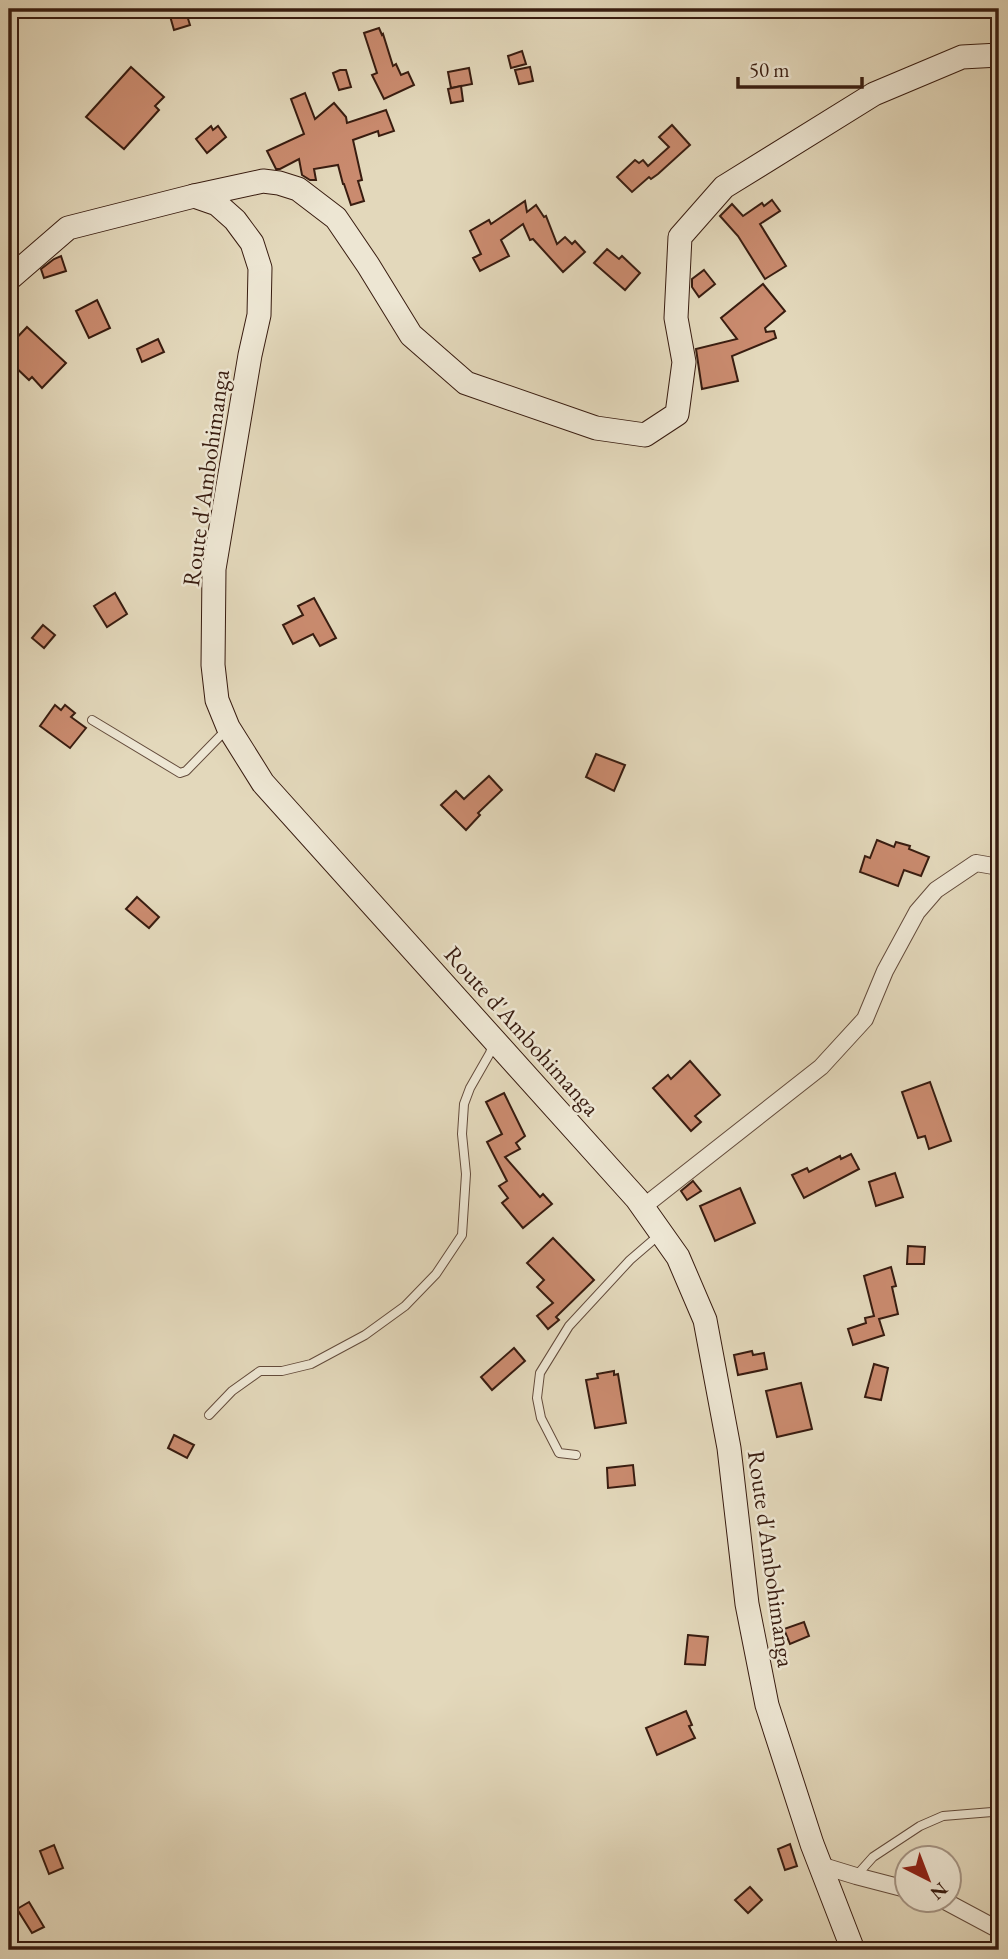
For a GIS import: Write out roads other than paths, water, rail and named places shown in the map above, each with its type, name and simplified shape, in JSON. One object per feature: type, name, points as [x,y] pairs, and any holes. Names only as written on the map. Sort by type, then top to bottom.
[{"type":"street","points":[[9,279],[68,228],[263,181],[279,183],[298,189],[336,218],[411,335],[466,383],[596,428],[645,435],[677,414],[684,362],[676,318],[680,237],[724,187],[874,94],[962,57],[998,53]]},
{"type":"street","points":[[246,235],[244,214],[249,197],[263,181]]},
{"type":"street","name":"Route d'Ambohimanga","points":[[194,196],[217,204],[235,220],[252,243],[260,268],[259,315],[214,569],[213,665],[218,700],[228,727],[263,783],[643,1207],[678,1257],[705,1320],[729,1448],[747,1604],[767,1705],[820,1865],[853,1950]]},
{"type":"street","points":[[643,1207],[821,1067],[864,1019],[885,971],[917,912],[936,890],[976,863],[999,867]]},
{"type":"street","points":[[820,1865],[892,1885]]},
{"type":"street","points":[[962,1910],[999,1930]]},
{"type":"lane","points":[[92,720],[180,773],[186,771],[228,727]]},
{"type":"lane","points":[[209,1415],[232,1391],[260,1371],[282,1371],[311,1364],[365,1335],[405,1306],[436,1274],[461,1236],[466,1174],[464,1104],[490,1053],[494,1039]]},
{"type":"lane","points":[[576,1455],[559,1452],[541,1418],[537,1398],[540,1373],[569,1326],[630,1261],[661,1233]]},
{"type":"lane","points":[[856,1876],[873,1857],[920,1826],[943,1816],[992,1812],[999,1814]]}]
